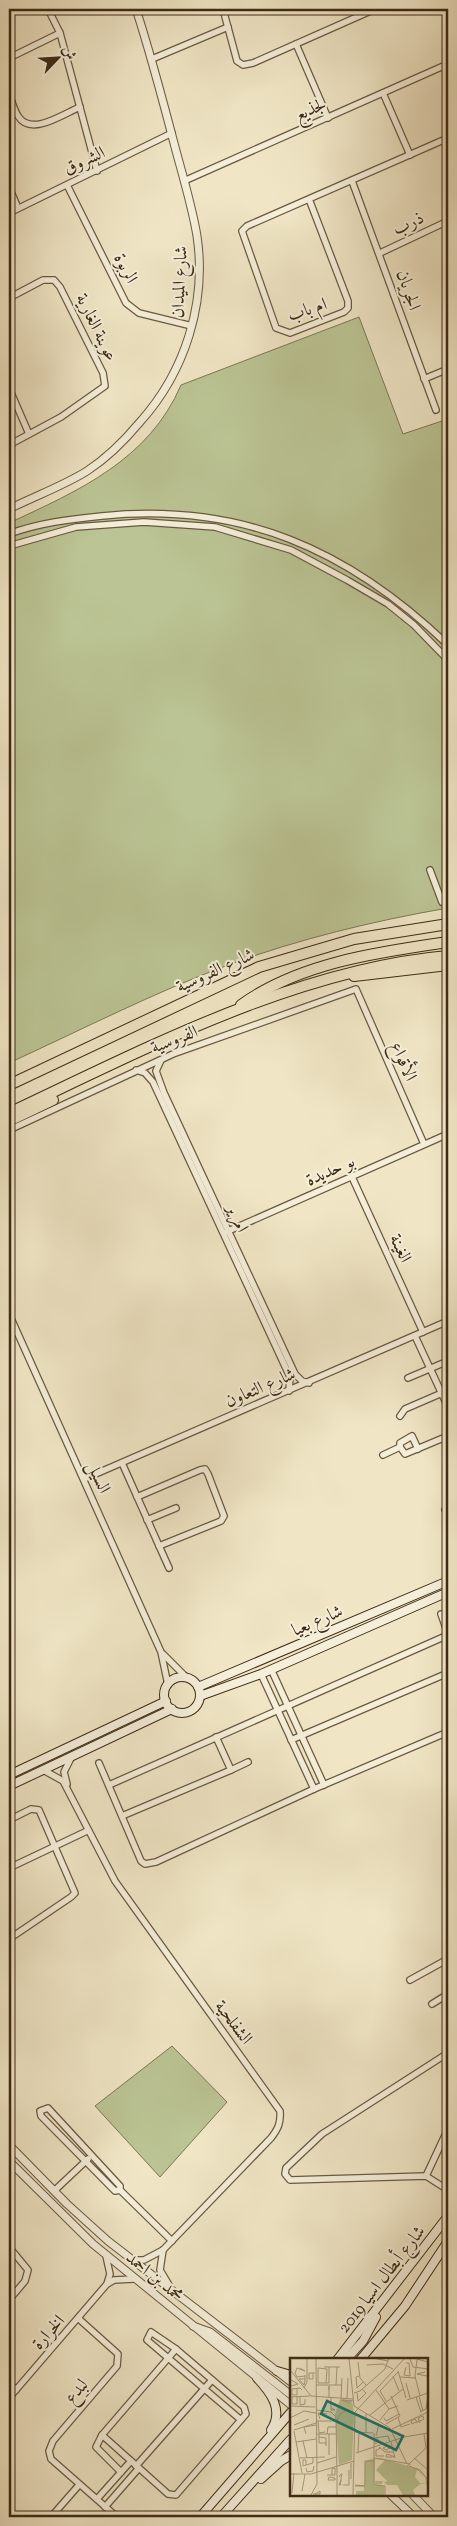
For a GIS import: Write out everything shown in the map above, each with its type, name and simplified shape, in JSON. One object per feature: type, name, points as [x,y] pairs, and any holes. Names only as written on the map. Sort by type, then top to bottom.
[{"type":"highway","name":"شارع الفروسية","points":[[9,1085],[259,967],[354,939],[448,924]]},
{"type":"highway","points":[[226,1016],[256,994],[302,974],[401,948],[448,942]]},
{"type":"highway","points":[[9,1113],[126,1058],[300,986],[338,975],[389,964],[448,956]]},
{"type":"highway","points":[[338,975],[367,976],[448,964]]},
{"type":"highway","points":[[9,1121],[86,1084],[126,1058]]},
{"type":"main road","name":"شارع بعيا","points":[[198,1687],[448,1581]]},
{"type":"main road","name":"شارع بعيا","points":[[200,1696],[261,1674],[448,1592]]},
{"type":"main road","points":[[176,1678],[187,1678],[198,1687],[200,1696],[192,1710],[182,1713],[172,1710],[166,1701],[168,1685],[176,1678]]},
{"type":"main road","points":[[9,1775],[166,1701]]},
{"type":"main road","points":[[9,1786],[45,1771],[172,1710]]},
{"type":"main road","name":"شارع أبطال اسيا 2019","points":[[339,2358],[448,2216]]},
{"type":"main road","name":"شارع أبطال اسيا 2019","points":[[362,2358],[405,2306],[448,2241]]},
{"type":"main road","points":[[348,2358],[368,2332],[379,2308]]},
{"type":"main road","points":[[277,2371],[290,2375]]},
{"type":"main road","points":[[257,2378],[269,2392],[277,2409],[274,2424],[265,2440]]},
{"type":"main road","points":[[200,2517],[290,2413]]},
{"type":"main road","points":[[256,2478],[258,2469],[290,2432]]},
{"type":"main road","points":[[222,2517],[290,2440]]},
{"type":"main road","points":[[237,2500],[281,2461],[290,2456]]},
{"type":"street","points":[[48,9],[60,33],[97,171]]},
{"type":"street","name":"شارع الميدان","points":[[9,509],[87,471],[122,442],[147,414],[167,386],[184,352],[192,326],[198,278],[197,238],[172,134],[152,59],[136,9]]},
{"type":"street","points":[[222,9],[237,61],[243,65],[253,63],[374,9]]},
{"type":"street","points":[[152,59],[228,27]]},
{"type":"street","points":[[9,58],[60,33]]},
{"type":"street","points":[[296,44],[328,118]]},
{"type":"street","name":"لجذيع","points":[[184,181],[448,64]]},
{"type":"street","points":[[383,93],[410,155]]},
{"type":"street","points":[[9,94],[18,116],[25,124],[33,126],[80,107]]},
{"type":"street","name":"الشروق","points":[[9,213],[172,134]]},
{"type":"street","name":"ام باب","points":[[309,200],[348,301],[348,308],[344,312],[290,333],[276,328],[242,232],[247,226],[448,138]]},
{"type":"street","name":"الجريان","points":[[352,181],[436,410]]},
{"type":"street","name":"الربوة","points":[[67,185],[126,303],[138,312],[192,326]]},
{"type":"street","points":[[9,187],[18,208]]},
{"type":"street","points":[[447,221],[448,228]]},
{"type":"street","name":"ذرب","points":[[380,253],[447,221]]},
{"type":"street","name":"عوينة الغارية","points":[[9,298],[44,280],[54,280],[60,287],[105,378],[105,386],[92,396],[61,417],[9,444]]},
{"type":"street","points":[[424,378],[448,369]]},
{"type":"street","points":[[9,388],[29,434]]},
{"type":"street","points":[[9,534],[69,519],[98,516],[172,513],[222,518],[290,538],[312,547],[382,588],[418,615],[448,644]]},
{"type":"street","points":[[128,523],[129,514]]},
{"type":"street","points":[[98,516],[98,525]]},
{"type":"street","points":[[9,546],[76,527],[128,523],[215,527],[285,548],[347,580],[388,604],[414,625],[448,660]]},
{"type":"street","points":[[285,548],[290,538]]},
{"type":"street","points":[[430,870],[442,902]]},
{"type":"street","name":"الفروسية","points":[[9,1130],[161,1059],[356,989]]},
{"type":"street","name":"الأقواع","points":[[356,989],[424,1144]]},
{"type":"street","name":"امرير","points":[[161,1059],[156,1068],[156,1075],[290,1377],[289,1391]]},
{"type":"street","name":"امرير","points":[[136,1070],[145,1073],[153,1082],[295,1374],[299,1379],[308,1382]]},
{"type":"street","name":"بو حديدة","points":[[225,1232],[448,1134]]},
{"type":"street","name":"الغينة","points":[[352,1177],[422,1332]]},
{"type":"street","name":"السيل","points":[[9,1314],[162,1652],[168,1685]]},
{"type":"street","name":"شارع التعاون","points":[[84,1479],[448,1321]]},
{"type":"street","points":[[415,1336],[448,1407]]},
{"type":"street","points":[[408,1378],[448,1361]]},
{"type":"street","points":[[400,1416],[405,1409],[442,1393]]},
{"type":"street","points":[[383,1455],[400,1447],[400,1443],[412,1436],[418,1449]]},
{"type":"street","points":[[400,1447],[404,1454],[448,1436]]},
{"type":"street","points":[[122,1463],[169,1568]]},
{"type":"street","points":[[137,1497],[200,1470],[205,1470],[208,1474],[224,1516],[221,1521],[160,1546]]},
{"type":"street","points":[[147,1520],[176,1508]]},
{"type":"street","points":[[108,1785],[448,1634],[441,1614]]},
{"type":"street","name":"السيل","points":[[162,1652],[187,1678]]},
{"type":"street","points":[[271,1669],[324,1785]]},
{"type":"street","points":[[291,1740],[448,1672]]},
{"type":"street","points":[[261,1674],[314,1789]]},
{"type":"street","points":[[270,1694],[280,1689]]},
{"type":"street","points":[[99,1763],[141,1861],[145,1864],[152,1864],[314,1789],[448,1732]]},
{"type":"street","points":[[216,1737],[231,1770]]},
{"type":"street","name":"الشفلحية","points":[[70,1793],[64,1772],[71,1758]]},
{"type":"street","points":[[122,1816],[248,1762]]},
{"type":"street","name":"الشفلحية","points":[[45,1771],[63,1781],[114,1882],[280,2112],[277,2130],[271,2138],[172,2241],[163,2250],[144,2260],[132,2260]]},
{"type":"street","points":[[9,1820],[36,1808],[39,1810],[75,1892],[72,1898],[9,1939]]},
{"type":"street","points":[[9,1868],[87,1831]]},
{"type":"street","points":[[410,1980],[448,1959]]},
{"type":"street","points":[[432,2004],[448,1994]]},
{"type":"street","points":[[448,2053],[322,2134],[286,2168],[285,2174],[290,2180],[426,2176],[448,2190]]},
{"type":"street","points":[[120,2190],[115,2191],[41,2116],[40,2111],[48,2108],[120,2186],[120,2190],[172,2241]]},
{"type":"street","points":[[426,2176],[448,2129]]},
{"type":"street","name":"محمد بن احمد","points":[[9,2145],[94,2229],[290,2381]]},
{"type":"street","points":[[54,2191],[92,2156]]},
{"type":"street","name":"محمد بن احمد","points":[[9,2161],[106,2256],[290,2405]]},
{"type":"street","points":[[9,2247],[28,2270],[25,2281],[9,2300]]},
{"type":"street","points":[[163,2250],[160,2270],[164,2280],[175,2292]]},
{"type":"street","points":[[106,2256],[110,2274],[107,2284]]},
{"type":"street","points":[[107,2284],[114,2280],[134,2279]]},
{"type":"street","name":"الخرارة","points":[[9,2398],[79,2319],[107,2284]]},
{"type":"street","name":"لبدع","points":[[79,2319],[118,2354],[119,2360],[117,2366],[53,2441],[49,2450],[50,2459],[117,2517]]},
{"type":"street","points":[[193,2326],[210,2332],[290,2393]]},
{"type":"street","points":[[102,2435],[168,2494],[176,2495],[241,2420],[246,2414],[244,2407],[176,2349],[151,2332],[147,2340],[241,2420]]},
{"type":"street","points":[[122,2472],[96,2447],[102,2435],[176,2349]]},
{"type":"street","points":[[105,2507],[136,2465],[212,2380]]},
{"type":"street","points":[[9,2383],[16,2390]]},
{"type":"street","points":[[97,2499],[122,2472],[136,2465]]},
{"type":"street","points":[[51,2517],[79,2485]]},
{"type":"street","points":[[392,2496],[414,2517]]},
{"type":"street","points":[[413,2496],[434,2517]]},
{"type":"green space","points":[[359,317],[403,434],[448,419],[448,908],[336,932],[228,965],[145,1000],[9,1063],[9,523],[85,485],[131,453],[150,434],[167,411],[181,385]]},
{"type":"green space","points":[[172,2046],[227,2102],[160,2177],[95,2106]]}]
